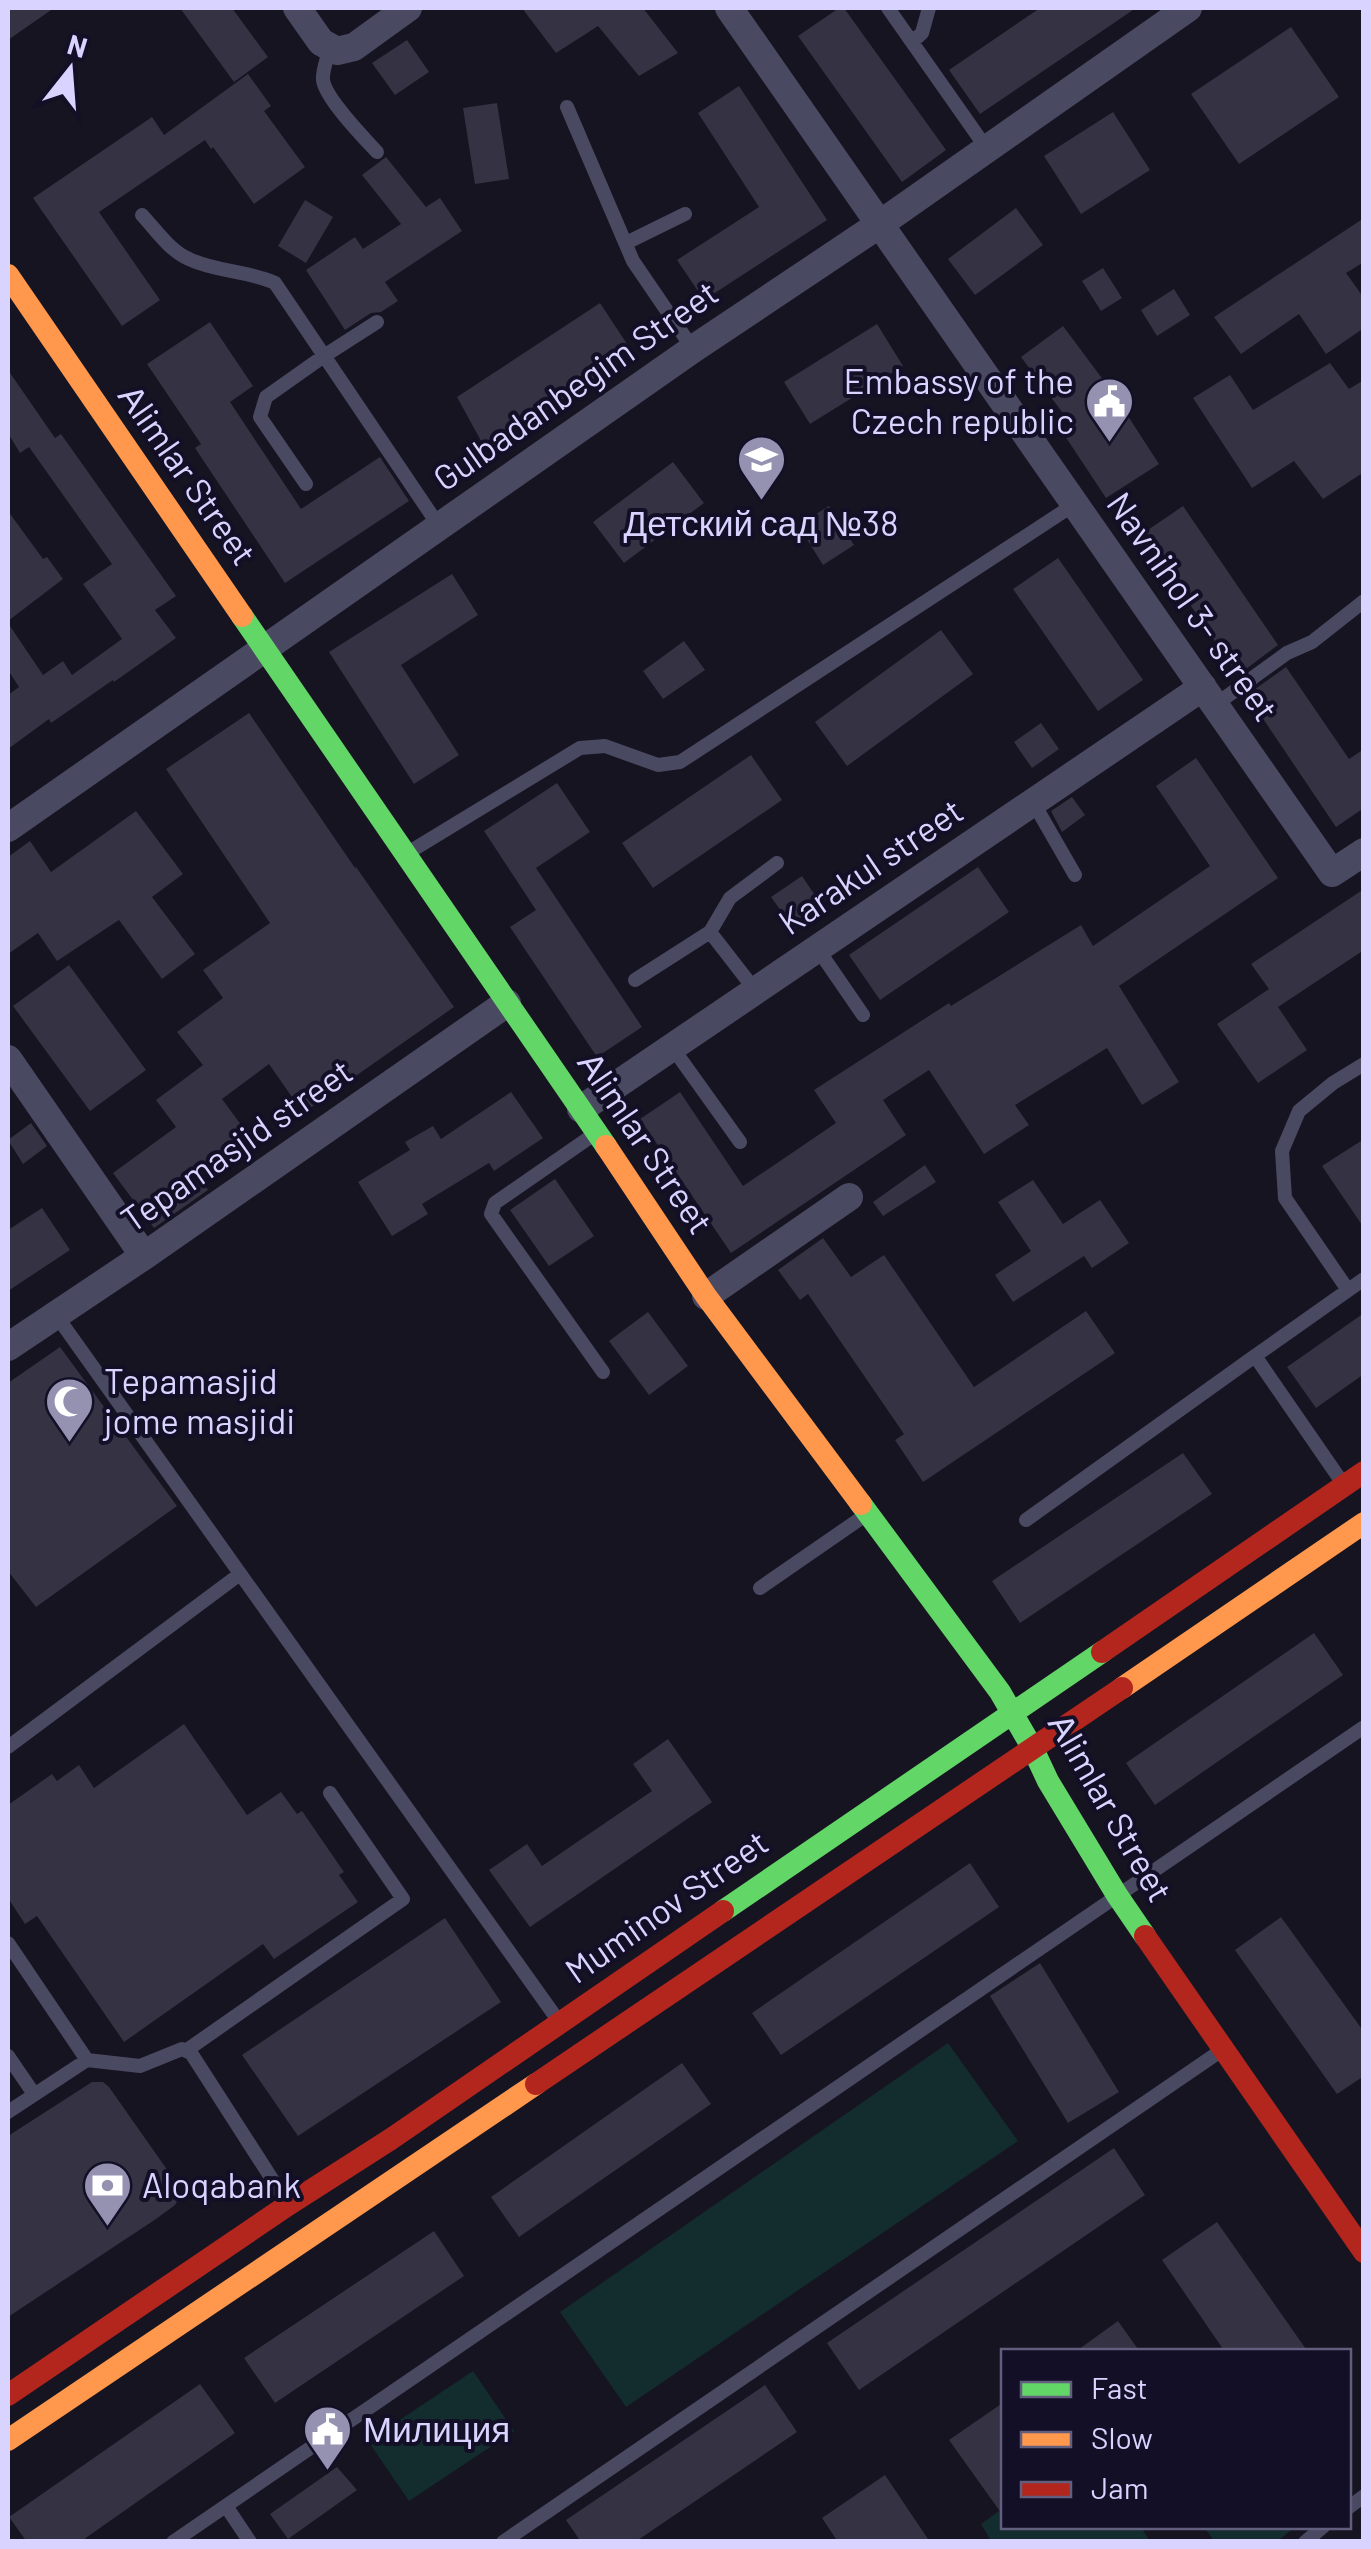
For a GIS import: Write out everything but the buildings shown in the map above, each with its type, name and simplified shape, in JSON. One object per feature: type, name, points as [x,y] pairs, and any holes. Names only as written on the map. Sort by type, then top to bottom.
[{"type":"main road","name":"Аlimlar Street","points":[[8,275],[706,1296],[1013,1712],[1048,1782],[1117,1896],[1364,2252]]},
{"type":"main road","name":"Muminov Street","points":[[8,2395],[392,2139],[1354,1479]]},
{"type":"main road","name":"Muminov Street","points":[[8,2440],[1364,1523]]},
{"type":"street","points":[[297,8],[321,42],[337,51],[354,47],[408,8]]},
{"type":"street","name":"Navnihol 3- street","points":[[730,8],[1332,873],[1364,852]]},
{"type":"street","name":"Gulbadanbegim Street","points":[[8,828],[1188,8]]},
{"type":"street","name":"Karakul street","points":[[581,1109],[1033,802],[1209,696]]},
{"type":"street","name":"Tepamasjid street","points":[[8,1347],[507,1003]]},
{"type":"street","points":[[8,1060],[144,1256]]},
{"type":"street","points":[[706,1296],[850,1197]]},
{"type":"lane","points":[[888,8],[986,149]]},
{"type":"lane","points":[[912,42],[922,33],[928,8]]},
{"type":"lane","points":[[330,47],[323,80],[328,93],[376,152]]},
{"type":"lane","points":[[567,107],[633,261],[693,349]]},
{"type":"lane","points":[[626,243],[685,214]]},
{"type":"lane","points":[[142,215],[173,249],[188,259],[255,274],[274,283],[439,526]]},
{"type":"lane","points":[[306,484],[260,417],[261,407],[266,398],[377,322]]},
{"type":"lane","points":[[406,854],[580,748],[605,746],[658,765],[680,762],[1075,504]]},
{"type":"lane","points":[[1209,696],[1312,642],[1364,602]]},
{"type":"lane","points":[[1033,802],[1076,875]]},
{"type":"lane","points":[[635,980],[710,932],[730,898],[777,863]]},
{"type":"lane","points":[[710,932],[756,990]]},
{"type":"lane","points":[[817,948],[863,1015]]},
{"type":"lane","points":[[672,1047],[740,1142]]},
{"type":"lane","points":[[1348,1290],[1285,1198],[1282,1151],[1299,1112],[1364,1064]]},
{"type":"lane","points":[[597,1133],[494,1203],[491,1214],[603,1372]]},
{"type":"lane","points":[[1026,1520],[1364,1279]]},
{"type":"lane","points":[[56,1315],[560,2023]]},
{"type":"lane","points":[[1255,1356],[1354,1479]]},
{"type":"lane","points":[[760,1588],[868,1513]]},
{"type":"lane","points":[[8,1747],[240,1574]]},
{"type":"lane","points":[[173,2542],[1363,1727]]},
{"type":"lane","points":[[187,2050],[402,1900],[330,1792]]},
{"type":"lane","points":[[8,1943],[88,2060]]},
{"type":"lane","points":[[8,2112],[92,2058],[140,2066],[182,2048],[191,2053],[288,2205]]},
{"type":"lane","points":[[503,2542],[1222,2050]]},
{"type":"lane","points":[[8,2056],[34,2094]]},
{"type":"lane","points":[[226,2506],[250,2542]]},
{"type":"green space","points":[[948,2043],[1018,2141],[626,2407],[560,2312]]},
{"type":"green space","points":[[473,2371],[514,2431],[409,2501],[368,2441]]},
{"type":"green space","points":[[1001,2509],[1001,2529],[1142,2529],[1150,2541],[991,2541],[981,2524]]},
{"type":"green space","points":[[1205,2529],[1292,2529],[1278,2541],[1214,2541]]},
{"type":"traffic: fast","points":[[242,616],[606,1146]]},
{"type":"traffic: fast","points":[[861,1504],[1000,1692],[1048,1781],[1145,1936]]},
{"type":"traffic: fast","points":[[723,1911],[1102,1652]]},
{"type":"traffic: slow","points":[[8,275],[242,616]]},
{"type":"traffic: slow","points":[[606,1146],[706,1296],[861,1504]]},
{"type":"traffic: slow","points":[[1122,1688],[1364,1523]]},
{"type":"traffic: slow","points":[[8,2440],[536,2084]]},
{"type":"traffic: jam","points":[[1102,1652],[1364,1472]]},
{"type":"traffic: jam","points":[[536,2084],[1122,1688]]},
{"type":"traffic: jam","points":[[8,2395],[723,1911]]},
{"type":"traffic: jam","points":[[1145,1936],[1364,2252]]},
{"type":"place","name":"Embassy of the Czech republic","points":[[1109,444]]},
{"type":"place","name":"Детский сад №38","points":[[761,502]]},
{"type":"place","name":"Tepamasjid jome masjidi","points":[[69,1444]]},
{"type":"place","name":"Aloqabank","points":[[107,2228]]},
{"type":"place","name":"Милиция","points":[[328,2472]]}]
